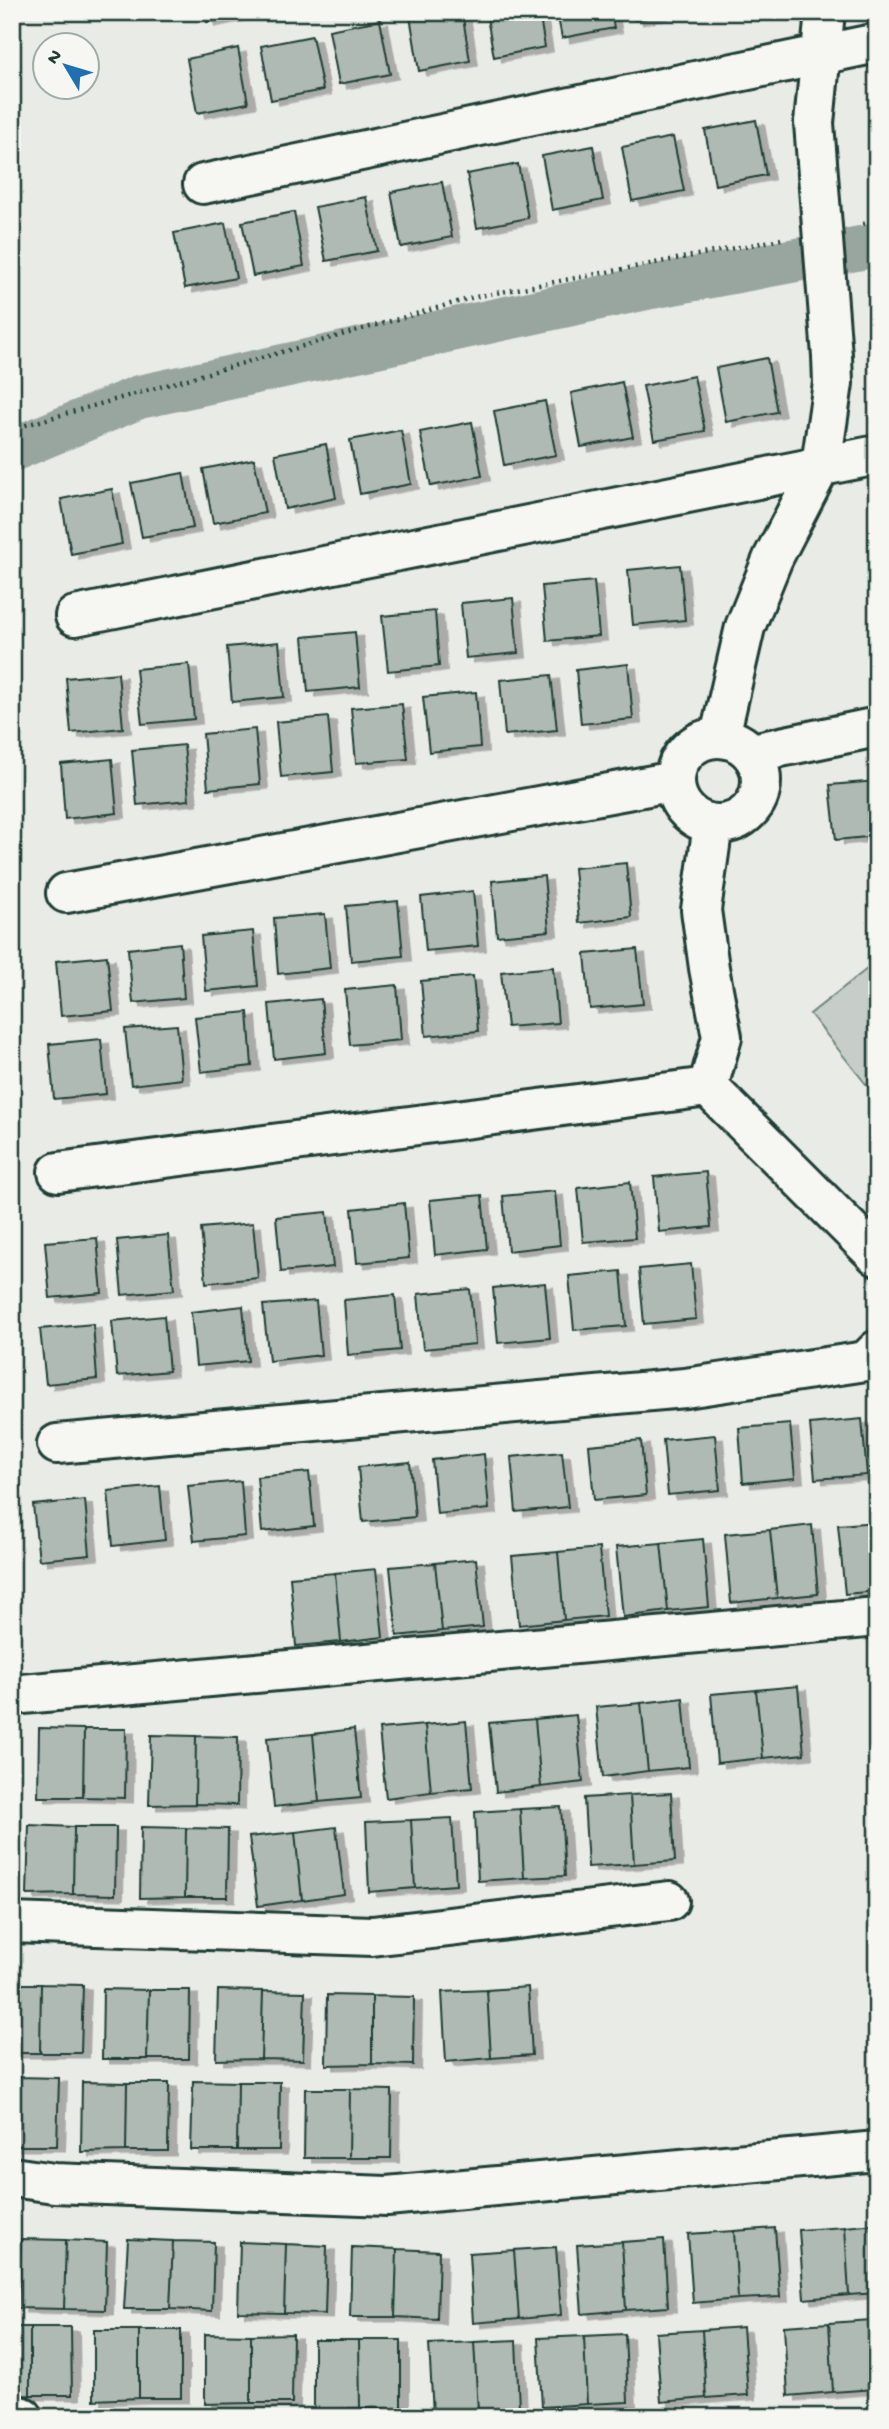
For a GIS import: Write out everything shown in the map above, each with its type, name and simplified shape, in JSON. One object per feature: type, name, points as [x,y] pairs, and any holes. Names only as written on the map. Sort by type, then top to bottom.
[{"type":"street","points":[[736,745],[745,627],[773,558],[821,465],[833,383],[814,123],[825,12]]},
{"type":"street","points":[[203,184],[877,43]]},
{"type":"street","points":[[75,616],[877,455]]},
{"type":"street","points":[[736,745],[760,768],[762,782],[759,796],[752,809],[741,818],[727,824],[701,821],[682,805],[676,794],[674,781],[676,768],[685,752],[701,740],[736,745],[877,727]]},
{"type":"street","points":[[66,894],[674,781]]},
{"type":"street","points":[[708,1087],[722,1037],[701,910],[713,824]]},
{"type":"street","points":[[58,1172],[708,1087]]},
{"type":"street","points":[[708,1087],[877,1256]]},
{"type":"street","points":[[57,1444],[685,1388],[866,1361],[877,1350]]},
{"type":"street","points":[[12,1695],[877,1617]]},
{"type":"street","points":[[12,1923],[372,1936],[669,1901]]},
{"type":"street","points":[[12,2177],[54,2183],[387,2196],[877,2151]]},
{"type":"street","points":[[12,2414],[23,2417]]},
{"type":"path","points":[[850,227],[877,222]]},
{"type":"path","points":[[12,429],[475,297],[783,239]]},
{"type":"shaded area","points":[[877,961],[877,1098],[810,1014]]},
{"type":"building","points":[[205,12],[255,12],[207,22]]},
{"type":"building","points":[[431,12],[462,12],[470,61],[419,71],[410,16]]},
{"type":"building","points":[[486,12],[539,12],[545,47],[494,57]]},
{"type":"building","points":[[557,12],[611,12],[614,28],[562,38]]},
{"type":"building","points":[[634,12],[672,12],[635,20]]},
{"type":"building","points":[[380,20],[390,74],[339,84],[329,30]]},
{"type":"building","points":[[312,36],[323,90],[271,100],[261,46]]},
{"type":"building","points":[[238,48],[248,103],[197,113],[187,59]]},
{"type":"building","points":[[756,120],[766,175],[715,185],[705,130]]},
{"type":"building","points":[[673,137],[684,191],[632,201],[622,147]]},
{"type":"building","points":[[593,146],[603,200],[552,210],[542,156]]},
{"type":"building","points":[[518,164],[528,218],[477,228],[467,174]]},
{"type":"building","points":[[442,182],[452,237],[401,247],[391,192]]},
{"type":"building","points":[[366,197],[377,251],[326,261],[315,207]]},
{"type":"building","points":[[294,212],[304,266],[253,276],[242,222]]},
{"type":"building","points":[[225,223],[236,278],[185,288],[174,233]]},
{"type":"building","points":[[767,358],[777,412],[726,422],[716,368]]},
{"type":"building","points":[[694,376],[705,431],[654,440],[643,386]]},
{"type":"building","points":[[622,382],[633,437],[581,447],[571,393]]},
{"type":"building","points":[[545,401],[556,455],[504,465],[494,411]]},
{"type":"building","points":[[472,422],[482,476],[431,486],[420,432]]},
{"type":"building","points":[[401,430],[411,484],[360,494],[350,440]]},
{"type":"building","points":[[326,444],[336,498],[285,509],[275,454]]},
{"type":"building","points":[[254,459],[265,513],[213,523],[203,469]]},
{"type":"building","points":[[183,473],[193,528],[142,537],[131,483]]},
{"type":"building","points":[[112,489],[122,544],[71,554],[61,499]]},
{"type":"building","points":[[680,565],[685,620],[633,625],[628,570]]},
{"type":"building","points":[[594,581],[599,636],[547,641],[542,586]]},
{"type":"building","points":[[513,598],[518,653],[466,658],[461,603]]},
{"type":"building","points":[[435,611],[439,666],[388,671],[382,616]]},
{"type":"building","points":[[355,632],[360,687],[308,692],[303,637]]},
{"type":"building","points":[[279,642],[284,697],[232,702],[227,647]]},
{"type":"building","points":[[189,664],[194,719],[142,724],[136,669]]},
{"type":"building","points":[[628,664],[633,719],[581,724],[576,670]]},
{"type":"building","points":[[118,673],[123,728],[71,733],[66,678]]},
{"type":"building","points":[[551,675],[557,730],[505,735],[500,680]]},
{"type":"building","points":[[476,692],[480,747],[429,752],[423,697]]},
{"type":"building","points":[[402,704],[408,759],[356,763],[351,708]]},
{"type":"building","points":[[328,717],[333,772],[281,777],[276,722]]},
{"type":"building","points":[[255,729],[260,784],[208,789],[203,734]]},
{"type":"building","points":[[184,745],[189,800],[137,805],[132,750]]},
{"type":"building","points":[[112,759],[117,813],[65,819],[61,764]]},
{"type":"building","points":[[877,781],[877,836],[836,840],[830,785]]},
{"type":"building","points":[[626,863],[631,917],[579,923],[574,868]]},
{"type":"building","points":[[544,876],[549,931],[497,936],[492,881]]},
{"type":"building","points":[[473,891],[478,946],[426,951],[421,897]]},
{"type":"building","points":[[398,901],[403,956],[351,961],[346,906]]},
{"type":"building","points":[[325,914],[330,968],[278,974],[274,918]]},
{"type":"building","points":[[253,931],[258,986],[206,991],[201,936]]},
{"type":"building","points":[[180,943],[184,998],[133,1003],[128,949]]},
{"type":"building","points":[[637,949],[643,1004],[590,1009],[585,954]]},
{"type":"building","points":[[107,956],[113,1011],[61,1016],[56,961]]},
{"type":"building","points":[[553,967],[558,1023],[507,1027],[501,972]]},
{"type":"building","points":[[473,976],[478,1031],[426,1036],[421,981]]},
{"type":"building","points":[[397,985],[401,1040],[350,1045],[345,990]]},
{"type":"building","points":[[321,999],[326,1053],[274,1059],[269,1004]]},
{"type":"building","points":[[248,1012],[252,1066],[201,1072],[195,1017]]},
{"type":"building","points":[[177,1025],[182,1079],[131,1085],[125,1029]]},
{"type":"building","points":[[101,1039],[106,1094],[54,1099],[49,1044]]},
{"type":"building","points":[[706,1172],[711,1227],[659,1232],[654,1177]]},
{"type":"building","points":[[630,1182],[635,1238],[583,1242],[578,1188]]},
{"type":"building","points":[[555,1191],[560,1245],[508,1251],[503,1196]]},
{"type":"building","points":[[482,1195],[487,1249],[435,1255],[430,1200]]},
{"type":"building","points":[[404,1203],[409,1258],[357,1263],[352,1209]]},
{"type":"building","points":[[327,1212],[333,1267],[281,1272],[276,1217]]},
{"type":"building","points":[[253,1223],[258,1278],[206,1283],[201,1228]]},
{"type":"building","points":[[168,1235],[174,1290],[122,1295],[117,1240]]},
{"type":"building","points":[[97,1238],[102,1293],[50,1298],[45,1242]]},
{"type":"building","points":[[691,1264],[696,1319],[644,1324],[639,1269]]},
{"type":"building","points":[[621,1271],[626,1326],[574,1330],[569,1276]]},
{"type":"building","points":[[545,1283],[550,1338],[498,1343],[493,1288]]},
{"type":"building","points":[[470,1289],[475,1344],[423,1349],[418,1294]]},
{"type":"building","points":[[395,1295],[400,1350],[348,1355],[344,1300]]},
{"type":"building","points":[[316,1301],[321,1355],[269,1361],[263,1305]]},
{"type":"building","points":[[243,1306],[248,1361],[196,1366],[191,1312]]},
{"type":"building","points":[[164,1316],[169,1371],[117,1376],[112,1321]]},
{"type":"building","points":[[93,1324],[97,1379],[46,1384],[40,1329]]},
{"type":"building","points":[[862,1419],[867,1475],[815,1479],[810,1424]]},
{"type":"building","points":[[790,1424],[795,1478],[743,1483],[739,1428]]},
{"type":"building","points":[[715,1435],[720,1490],[668,1495],[663,1440]]},
{"type":"building","points":[[641,1440],[646,1495],[594,1500],[589,1445]]},
{"type":"building","points":[[562,1452],[568,1507],[516,1512],[511,1457]]},
{"type":"building","points":[[484,1454],[489,1509],[437,1514],[432,1460]]},
{"type":"building","points":[[410,1462],[415,1517],[363,1522],[358,1467]]},
{"type":"building","points":[[309,1472],[314,1526],[262,1532],[257,1477]]},
{"type":"building","points":[[241,1481],[245,1536],[194,1541],[188,1486]]},
{"type":"building","points":[[160,1486],[165,1540],[113,1546],[108,1491]]},
{"type":"building","points":[[85,1500],[90,1555],[39,1560],[33,1505]]},
{"type":"building","points":[[877,1522],[877,1591],[845,1594],[838,1525]]},
{"type":"building","points":[[812,1525],[818,1594],[777,1598],[770,1530]]},
{"type":"building","points":[[770,1530],[777,1598],[731,1603],[725,1534]]},
{"type":"building","points":[[703,1539],[709,1607],[668,1611],[661,1543]]},
{"type":"building","points":[[661,1543],[668,1611],[623,1617],[616,1547]]},
{"type":"building","points":[[599,1548],[605,1616],[564,1620],[558,1552]]},
{"type":"building","points":[[558,1552],[564,1620],[519,1625],[512,1556]]},
{"type":"building","points":[[476,1559],[483,1627],[442,1631],[435,1563]]},
{"type":"building","points":[[435,1563],[442,1631],[397,1636],[390,1567]]},
{"type":"building","points":[[376,1569],[383,1637],[341,1642],[335,1573]]},
{"type":"building","points":[[335,1573],[341,1642],[296,1646],[290,1577]]},
{"type":"building","points":[[798,1686],[804,1754],[763,1758],[756,1690]]},
{"type":"building","points":[[756,1690],[763,1758],[717,1763],[711,1694]]},
{"type":"building","points":[[683,1698],[689,1767],[648,1771],[641,1703]]},
{"type":"building","points":[[641,1703],[648,1771],[603,1777],[596,1707]]},
{"type":"building","points":[[576,1715],[583,1782],[541,1787],[535,1719]]},
{"type":"building","points":[[535,1719],[541,1787],[496,1792],[489,1723]]},
{"type":"building","points":[[466,1721],[472,1788],[431,1792],[425,1725]]},
{"type":"building","points":[[425,1725],[431,1792],[386,1798],[379,1729]]},
{"type":"building","points":[[39,1728],[84,1729],[83,1797],[38,1797]]},
{"type":"building","points":[[84,1729],[126,1729],[125,1798],[83,1797]]},
{"type":"building","points":[[354,1729],[361,1798],[319,1802],[313,1734]]},
{"type":"building","points":[[313,1734],[319,1802],[274,1807],[267,1738]]},
{"type":"building","points":[[151,1735],[196,1736],[195,1804],[149,1805]]},
{"type":"building","points":[[196,1736],[238,1737],[237,1805],[195,1804]]},
{"type":"building","points":[[671,1793],[675,1861],[634,1864],[630,1795]]},
{"type":"building","points":[[630,1795],[634,1864],[588,1867],[584,1798]]},
{"type":"building","points":[[561,1807],[565,1876],[524,1878],[520,1809]]},
{"type":"building","points":[[520,1809],[524,1878],[478,1881],[475,1812]]},
{"type":"building","points":[[452,1818],[456,1885],[415,1888],[411,1820]]},
{"type":"building","points":[[411,1820],[415,1888],[369,1892],[366,1822]]},
{"type":"building","points":[[29,1825],[74,1827],[73,1894],[27,1895]]},
{"type":"building","points":[[74,1827],[116,1827],[115,1895],[73,1894]]},
{"type":"building","points":[[141,1827],[186,1828],[185,1897],[140,1898]]},
{"type":"building","points":[[336,1827],[344,1894],[302,1900],[295,1832]]},
{"type":"building","points":[[186,1828],[228,1829],[227,1897],[185,1897]]},
{"type":"building","points":[[295,1832],[302,1900],[258,1906],[249,1837]]},
{"type":"building","points":[[12,1984],[41,1984],[40,2053],[12,2053]]},
{"type":"building","points":[[41,1984],[83,1985],[81,2053],[40,2053]]},
{"type":"building","points":[[528,1987],[532,2055],[491,2058],[487,1990]]},
{"type":"building","points":[[103,1989],[149,1990],[147,2059],[102,2059]]},
{"type":"building","points":[[149,1990],[190,1990],[189,2059],[147,2059]]},
{"type":"building","points":[[218,1990],[263,1991],[261,2059],[216,2060]]},
{"type":"building","points":[[487,1990],[491,2058],[446,2062],[442,1992]]},
{"type":"building","points":[[263,1991],[305,1992],[303,2060],[261,2059]]},
{"type":"building","points":[[327,1995],[372,1996],[372,2064],[326,2065]]},
{"type":"building","points":[[372,1996],[414,1997],[413,2065],[372,2064]]},
{"type":"building","points":[[12,2077],[17,2077],[16,2146],[12,2146]]},
{"type":"building","points":[[17,2077],[59,2078],[57,2146],[16,2146]]},
{"type":"building","points":[[193,2081],[238,2082],[237,2150],[191,2150]]},
{"type":"building","points":[[82,2082],[127,2083],[126,2151],[81,2152]]},
{"type":"building","points":[[238,2082],[280,2082],[279,2150],[237,2150]]},
{"type":"building","points":[[127,2083],[169,2083],[168,2151],[126,2151]]},
{"type":"building","points":[[305,2089],[350,2089],[349,2158],[304,2158]]},
{"type":"building","points":[[350,2089],[392,2090],[391,2158],[349,2158]]},
{"type":"building","points":[[877,2224],[877,2293],[849,2295],[845,2227]]},
{"type":"building","points":[[845,2227],[849,2295],[804,2299],[799,2230]]},
{"type":"building","points":[[775,2228],[780,2297],[738,2299],[734,2231]]},
{"type":"building","points":[[734,2231],[738,2299],[693,2303],[688,2234]]},
{"type":"building","points":[[21,2239],[66,2240],[64,2309],[18,2308]]},
{"type":"building","points":[[128,2239],[173,2241],[170,2309],[124,2309]]},
{"type":"building","points":[[664,2239],[668,2307],[626,2310],[622,2242]]},
{"type":"building","points":[[66,2240],[107,2242],[105,2310],[64,2309]]},
{"type":"building","points":[[173,2241],[214,2242],[212,2311],[170,2309]]},
{"type":"building","points":[[240,2242],[286,2244],[284,2313],[238,2312]]},
{"type":"building","points":[[622,2242],[626,2310],[582,2314],[577,2245]]},
{"type":"building","points":[[286,2244],[327,2246],[325,2314],[284,2313]]},
{"type":"building","points":[[352,2247],[397,2249],[395,2317],[350,2317]]},
{"type":"building","points":[[556,2247],[561,2315],[519,2319],[514,2250]]},
{"type":"building","points":[[397,2249],[439,2251],[437,2319],[395,2317]]},
{"type":"building","points":[[514,2250],[519,2319],[473,2323],[469,2253]]},
{"type":"building","points":[[871,2320],[875,2389],[833,2392],[829,2323]]},
{"type":"building","points":[[829,2323],[833,2392],[788,2396],[784,2326]]},
{"type":"building","points":[[12,2327],[30,2327],[30,2395],[12,2396]]},
{"type":"building","points":[[30,2327],[71,2327],[72,2395],[30,2395]]},
{"type":"building","points":[[743,2327],[748,2395],[706,2398],[702,2330]]},
{"type":"building","points":[[94,2330],[139,2330],[139,2398],[94,2400]]},
{"type":"building","points":[[139,2330],[181,2330],[181,2398],[139,2398]]},
{"type":"building","points":[[702,2330],[706,2398],[661,2402],[656,2333]]},
{"type":"building","points":[[205,2334],[251,2335],[251,2403],[205,2404]]},
{"type":"building","points":[[293,2334],[292,2403],[251,2403],[251,2335]]},
{"type":"building","points":[[625,2334],[628,2402],[587,2404],[584,2336]]},
{"type":"building","points":[[584,2336],[587,2404],[542,2407],[538,2338]]},
{"type":"building","points":[[314,2340],[359,2340],[360,2408],[314,2410]]},
{"type":"building","points":[[359,2340],[401,2340],[401,2409],[360,2408]]},
{"type":"building","points":[[516,2340],[519,2408],[478,2411],[474,2342]]},
{"type":"building","points":[[474,2342],[478,2411],[433,2414],[429,2344]]},
{"type":"waterway","points":[[12,450],[139,397],[651,287],[877,245]]}]
